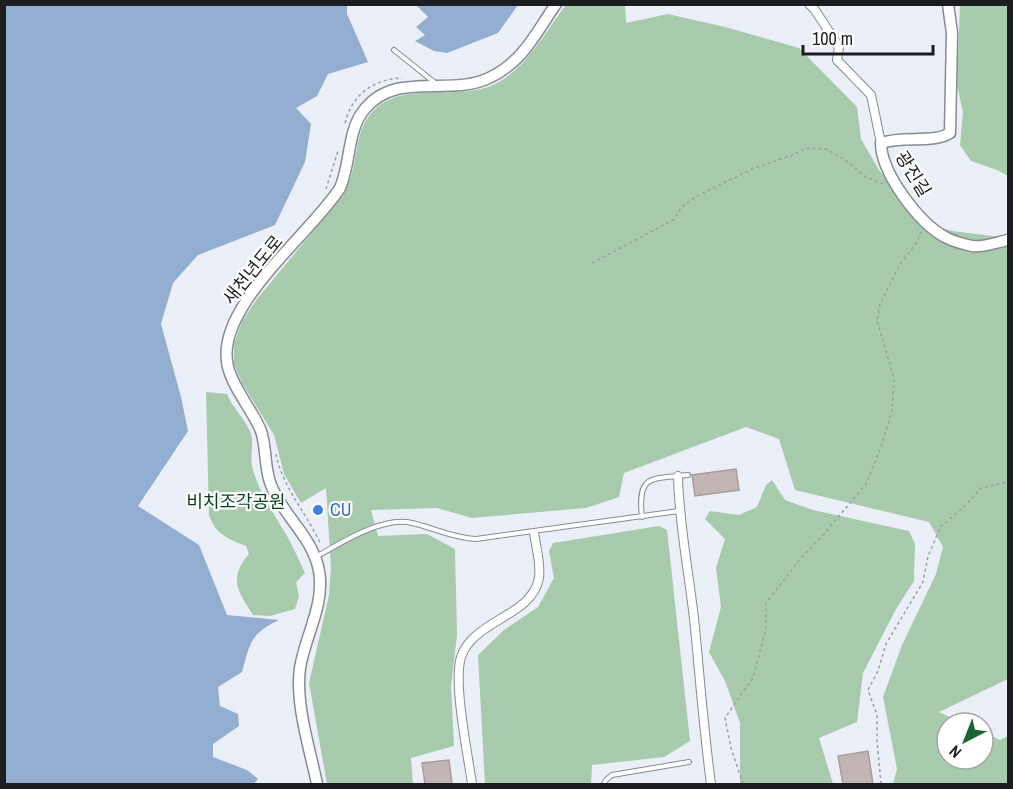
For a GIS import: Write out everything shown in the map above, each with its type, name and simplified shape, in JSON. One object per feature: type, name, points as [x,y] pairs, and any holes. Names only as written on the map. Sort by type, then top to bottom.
[{"type":"street","name":"새천년도로","points":[[317,784],[302,708],[299,680],[303,655],[318,607],[320,555],[271,486],[260,430],[228,366],[226,353],[230,330],[251,294],[340,188],[347,169],[354,129],[363,110],[378,96],[399,88],[478,82],[489,78],[510,65],[527,49],[556,4]]},
{"type":"street","points":[[809,4],[839,47],[837,60],[871,95],[881,143]]},
{"type":"street","name":"광진길","points":[[948,4],[952,33],[951,133],[942,139],[892,139],[881,143],[881,154],[901,192],[925,223],[945,238],[974,247],[1008,240]]},
{"type":"street","points":[[678,476],[679,511],[695,626],[702,714],[711,784]]},
{"type":"street","points":[[472,784],[459,684],[462,657],[466,647],[481,631],[524,603],[537,586],[539,570],[534,532]]},
{"type":"lane","points":[[394,50],[436,85]]},
{"type":"lane","points":[[642,517],[640,497],[644,486],[654,480],[688,475]]},
{"type":"lane","points":[[320,555],[366,531],[397,521],[412,523],[464,539],[534,532],[679,511]]},
{"type":"lane","points":[[604,784],[612,775],[689,762]]},
{"type":"path","points":[[343,130],[354,102],[367,88],[388,79],[409,78]]},
{"type":"path","points":[[592,263],[673,220],[682,207],[694,197],[752,169],[807,148],[826,149],[845,160],[866,177],[883,184]]},
{"type":"path","points":[[324,194],[339,151]]},
{"type":"path","points":[[743,784],[730,748],[725,718],[753,678],[766,630],[766,603],[794,566],[866,484],[881,447],[892,411],[894,378],[877,321],[880,304],[899,266],[917,242],[925,223]]},
{"type":"path","points":[[275,449],[282,478],[314,528],[320,555]]},
{"type":"path","points":[[881,784],[877,715],[868,690],[878,671],[886,644],[923,582],[928,556],[941,526],[965,506],[981,488],[1008,482]]},
{"type":"green space","points":[[566,5],[625,5],[626,23],[668,14],[799,48],[857,107],[861,139],[879,170],[925,223],[952,231],[1008,238],[1008,679],[941,711],[935,711],[935,771],[995,771],[995,738],[1000,740],[1008,736],[1008,784],[893,784],[897,769],[883,697],[902,645],[936,574],[943,547],[929,522],[795,490],[779,439],[746,427],[624,473],[619,497],[586,508],[472,518],[437,508],[371,510],[378,536],[427,534],[455,549],[457,635],[451,686],[454,746],[411,758],[413,784],[327,784],[309,683],[329,595],[331,568],[326,488],[301,503],[284,474],[274,435],[242,383],[234,364],[234,344],[242,321],[257,299],[344,194],[352,173],[365,122],[381,104],[411,94],[462,92],[493,85],[515,70]]},
{"type":"green space","points":[[960,5],[1008,5],[1008,176],[971,161],[960,145],[963,112],[957,85]]},
{"type":"green space","name":"비치조각공원","points":[[206,392],[227,394],[251,434],[252,466],[258,484],[305,573],[296,582],[299,596],[295,609],[270,616],[253,615],[237,585],[239,570],[249,554],[246,546],[219,531],[209,515]]},
{"type":"green space","points":[[772,480],[785,500],[813,510],[909,531],[915,544],[914,581],[896,609],[863,673],[857,722],[819,738],[833,784],[740,784],[740,723],[725,681],[709,652],[721,607],[716,568],[725,539],[705,519],[710,511],[739,515],[757,507],[766,485]]},
{"type":"green space","points":[[659,526],[667,530],[690,741],[664,757],[592,765],[591,784],[485,784],[478,655],[504,630],[538,607],[554,578],[549,551],[553,543]]},
{"type":"water","points":[[5,4],[347,5],[347,14],[368,62],[328,74],[317,96],[296,108],[311,124],[305,162],[275,225],[198,255],[173,283],[161,324],[188,431],[138,506],[199,545],[227,615],[279,620],[262,630],[253,640],[242,672],[218,687],[220,706],[238,714],[239,726],[213,744],[213,757],[247,770],[258,779],[254,784],[5,784]]},
{"type":"water","points":[[416,5],[518,5],[498,33],[447,53],[434,51],[415,41],[425,35],[416,27],[428,17]]},
{"type":"building","points":[[736,469],[739,490],[695,496],[692,475]]},
{"type":"building","points":[[868,751],[873,784],[843,784],[838,756]]},
{"type":"building","points":[[449,760],[452,784],[425,784],[422,763]]},
{"type":"place","name":"CU","points":[[318,510]]}]
